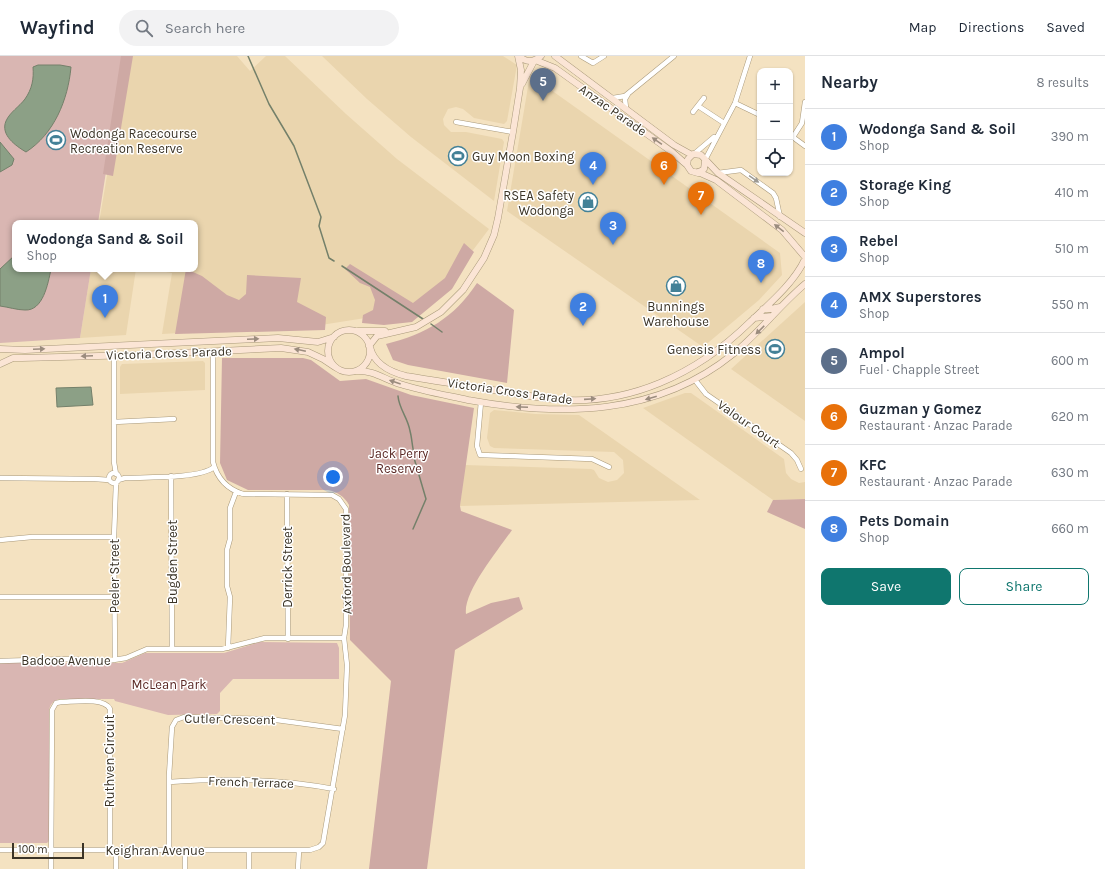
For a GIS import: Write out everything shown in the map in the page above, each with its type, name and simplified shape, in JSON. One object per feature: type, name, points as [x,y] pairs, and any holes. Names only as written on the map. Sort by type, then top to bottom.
[{"type":"main road","name":"Anzac Parade","points":[[518,56],[525,61],[535,60],[555,68],[672,152],[687,165]]},
{"type":"main road","points":[[391,332],[346,330],[334,337],[330,344],[328,352],[331,362],[335,367],[346,372],[357,371],[366,363],[369,346],[376,337],[391,332],[413,328],[434,317],[463,290],[479,267],[494,235],[520,88],[521,70],[518,56]]},
{"type":"main road","points":[[520,88],[535,60],[541,56]]},
{"type":"main road","name":"Anzac Parade","points":[[555,56],[680,149],[693,154]]},
{"type":"main road","points":[[805,233],[718,173],[705,161],[701,155],[693,154],[688,159],[687,165],[691,171],[698,172],[716,180],[782,230],[805,258]]},
{"type":"main road","points":[[698,172],[705,168],[705,161]]},
{"type":"main road","name":"Victoria Cross Parade","points":[[369,346],[373,356],[382,365],[392,372],[406,376],[553,399],[580,400],[608,397],[646,389],[690,369],[716,352],[763,309],[797,273],[805,258]]},
{"type":"main road","name":"Victoria Cross Parade","points":[[357,371],[371,372],[400,384],[481,402],[553,409],[618,406],[662,396],[695,380],[723,362],[746,343],[805,284]]},
{"type":"main road","points":[[763,309],[771,309],[783,305]]},
{"type":"main road","points":[[754,318],[772,316]]},
{"type":"main road","points":[[356,331],[364,336],[369,346]]},
{"type":"main road","name":"Victoria Cross Parade","points":[[0,349],[25,350],[278,338],[318,342],[334,337]]},
{"type":"main road","points":[[213,341],[213,351]]},
{"type":"main road","points":[[136,344],[137,355]]},
{"type":"main road","name":"Victoria Cross Parade","points":[[0,364],[13,358],[137,355],[281,348],[296,349],[315,354],[335,367]]},
{"type":"main road","points":[[716,352],[723,362]]},
{"type":"street","points":[[582,56],[593,63],[604,56]]},
{"type":"street","points":[[613,98],[622,97],[629,93],[674,56]]},
{"type":"street","points":[[705,161],[718,133],[735,103],[750,56]]},
{"type":"street","points":[[626,108],[625,99],[629,93]]},
{"type":"street","points":[[693,112],[704,98]]},
{"type":"street","points":[[793,135],[801,124],[805,102]]},
{"type":"street","points":[[735,103],[757,114]]},
{"type":"street","points":[[698,106],[724,123]]},
{"type":"street","points":[[456,122],[513,132]]},
{"type":"street","points":[[693,154],[718,133]]},
{"type":"street","points":[[793,137],[805,146]]},
{"type":"street","points":[[718,173],[741,170],[773,193],[776,198],[780,217]]},
{"type":"street","points":[[213,351],[212,453],[214,467],[224,483],[236,492],[230,508],[230,539],[227,550],[226,586],[230,597],[228,648]]},
{"type":"street","name":"Peeler Street","points":[[114,355],[115,660]]},
{"type":"street","name":"Valour Court","points":[[695,380],[706,394],[791,453],[797,460],[801,469]]},
{"type":"street","points":[[481,402],[477,446],[480,455],[592,459],[609,467]]},
{"type":"street","points":[[114,422],[174,419]]},
{"type":"street","points":[[0,478],[95,479],[171,476],[196,474],[211,470],[214,467]]},
{"type":"street","name":"Bugden Street","points":[[171,476],[172,648]]},
{"type":"street","name":"Axford Boulevard","points":[[236,492],[243,494],[332,495],[340,499],[346,509],[346,625],[344,638],[346,665],[346,715],[324,840],[319,847],[310,850]]},
{"type":"street","name":"Derrick Street","points":[[287,494],[288,639]]},
{"type":"street","points":[[0,540],[32,537],[114,537]]},
{"type":"street","points":[[0,597],[114,597]]},
{"type":"street","name":"Badcoe Avenue","points":[[0,661],[26,659],[44,661],[69,659],[115,660],[147,649],[172,648],[203,650],[228,648],[260,639],[344,638]]},
{"type":"street","name":"Ruthven Circuit","points":[[51,869],[52,710],[56,703],[104,702],[110,709],[110,850]]},
{"type":"street","name":"Cutler Crescent","points":[[170,850],[169,782],[172,727],[176,720],[179,718],[269,718],[343,729]]},
{"type":"street","name":"French Terrace","points":[[169,782],[252,780],[290,782],[334,789]]},
{"type":"street","name":"Keighran Avenue","points":[[0,850],[310,850]]},
{"type":"street","points":[[116,850],[116,869]]},
{"type":"street","points":[[185,850],[186,869]]},
{"type":"street","points":[[249,850],[249,869]]},
{"type":"street","points":[[298,869],[299,850]]},
{"type":"shaded area","points":[[127,56],[237,56],[250,71],[266,56],[285,56],[346,114],[397,159],[489,229],[442,291],[416,310],[321,325],[162,334],[172,273],[166,272],[198,272],[198,220],[100,220]]},
{"type":"shaded area","points":[[322,56],[503,56],[517,65],[507,121],[504,124],[474,118],[463,109],[456,107],[448,109],[443,119],[444,125],[451,132],[466,132],[502,139],[504,142],[494,201],[411,137],[367,99]]},
{"type":"shaded area","points":[[38,65],[60,65],[71,67],[67,92],[58,115],[44,136],[36,145],[26,152],[10,140],[5,131],[5,126],[10,115],[23,102],[27,95],[32,84],[33,67]]},
{"type":"shaded area","points":[[530,75],[780,253],[782,275],[759,300],[703,347],[507,211]]},
{"type":"shaded area","points":[[0,142],[14,159],[12,165],[0,172]]},
{"type":"shaded area","points":[[12,258],[12,272],[50,272],[44,296],[36,306],[31,309],[22,310],[0,306],[0,269]]},
{"type":"shaded area","points":[[91,272],[136,272],[126,335],[80,338]]},
{"type":"shaded area","points":[[805,302],[805,421],[731,369]]},
{"type":"shaded area","points":[[203,361],[205,363],[205,390],[120,394],[120,367],[122,364]]},
{"type":"shaded area","points":[[91,387],[93,405],[57,407],[56,388]]},
{"type":"shaded area","points":[[685,393],[691,393],[784,459],[786,473],[791,479],[799,483],[805,482],[805,499],[773,500],[643,408]]},
{"type":"shaded area","points":[[494,410],[535,414],[579,415],[700,500],[460,506],[465,465],[591,469],[594,470],[599,478],[608,482],[617,480],[624,473],[623,460],[614,452],[494,448],[490,446],[487,438],[490,413]]},
{"type":"green space","name":"Wodonga Racecourse Recreation Reserve","points":[[0,56],[124,56],[98,220],[12,220],[12,272],[91,272],[80,338],[0,343]]},
{"type":"green space","points":[[121,56],[133,56],[113,176],[103,174]]},
{"type":"green space","points":[[464,243],[474,252],[452,289],[412,322],[384,325],[362,323],[363,315],[373,310],[375,300],[370,287],[360,283],[345,269],[350,264],[413,303],[445,278]]},
{"type":"green space","points":[[185,272],[193,272],[202,276],[227,295],[239,300],[246,294],[247,275],[301,278],[297,302],[326,317],[325,330],[175,334]]},
{"type":"green space","points":[[477,283],[514,310],[507,383],[408,365],[393,360],[386,344],[414,335],[438,323],[459,306]]},
{"type":"green space","name":"Jack Perry Reserve","points":[[222,358],[303,358],[311,360],[340,381],[366,379],[411,395],[474,408],[460,506],[461,511],[512,530],[476,583],[470,594],[466,614],[491,603],[519,597],[523,609],[455,650],[427,869],[369,869],[391,681],[350,640],[349,505],[340,495],[328,490],[248,490],[227,480],[220,463]]},
{"type":"green space","points":[[805,499],[805,529],[767,512],[773,500]]},
{"type":"green space","name":"McLean Park","points":[[260,642],[337,643],[339,648],[339,679],[233,679],[220,693],[220,711],[217,714],[168,715],[115,701],[114,699],[57,700],[50,706],[49,711],[49,841],[47,843],[0,843],[0,663],[122,663],[145,653],[224,653]]},
{"type":"waterway","points":[[248,56],[269,104],[294,146],[321,217],[319,226],[329,258],[334,261]]},
{"type":"waterway","points":[[342,266],[423,319]]},
{"type":"waterway","points":[[431,324],[442,332]]},
{"type":"waterway","points":[[398,396],[400,405],[409,426],[414,453]]},
{"type":"waterway","points":[[413,529],[426,499],[414,458]]},
{"type":"place","name":"Ampol","points":[[543,101]]},
{"type":"place","name":"Wodonga Racecourse Recreation Reserve","points":[[56,140]]},
{"type":"place","name":"Guy Moon Boxing","points":[[458,156]]},
{"type":"place","name":"AMX Superstores","points":[[593,185]]},
{"type":"place","name":"Guzman y Gomez","points":[[664,185]]},
{"type":"place","name":"RSEA Safety Wodonga","points":[[588,202]]},
{"type":"place","name":"KFC","points":[[701,215]]},
{"type":"place","name":"Rebel","points":[[613,245]]},
{"type":"place","name":"Pets Domain","points":[[761,283]]},
{"type":"place","name":"Bunnings Warehouse","points":[[676,286]]},
{"type":"place","name":"Wodonga Sand & Soil","points":[[105,318]]},
{"type":"place","name":"Storage King","points":[[583,326]]},
{"type":"place","name":"Genesis Fitness","points":[[775,349]]}]
